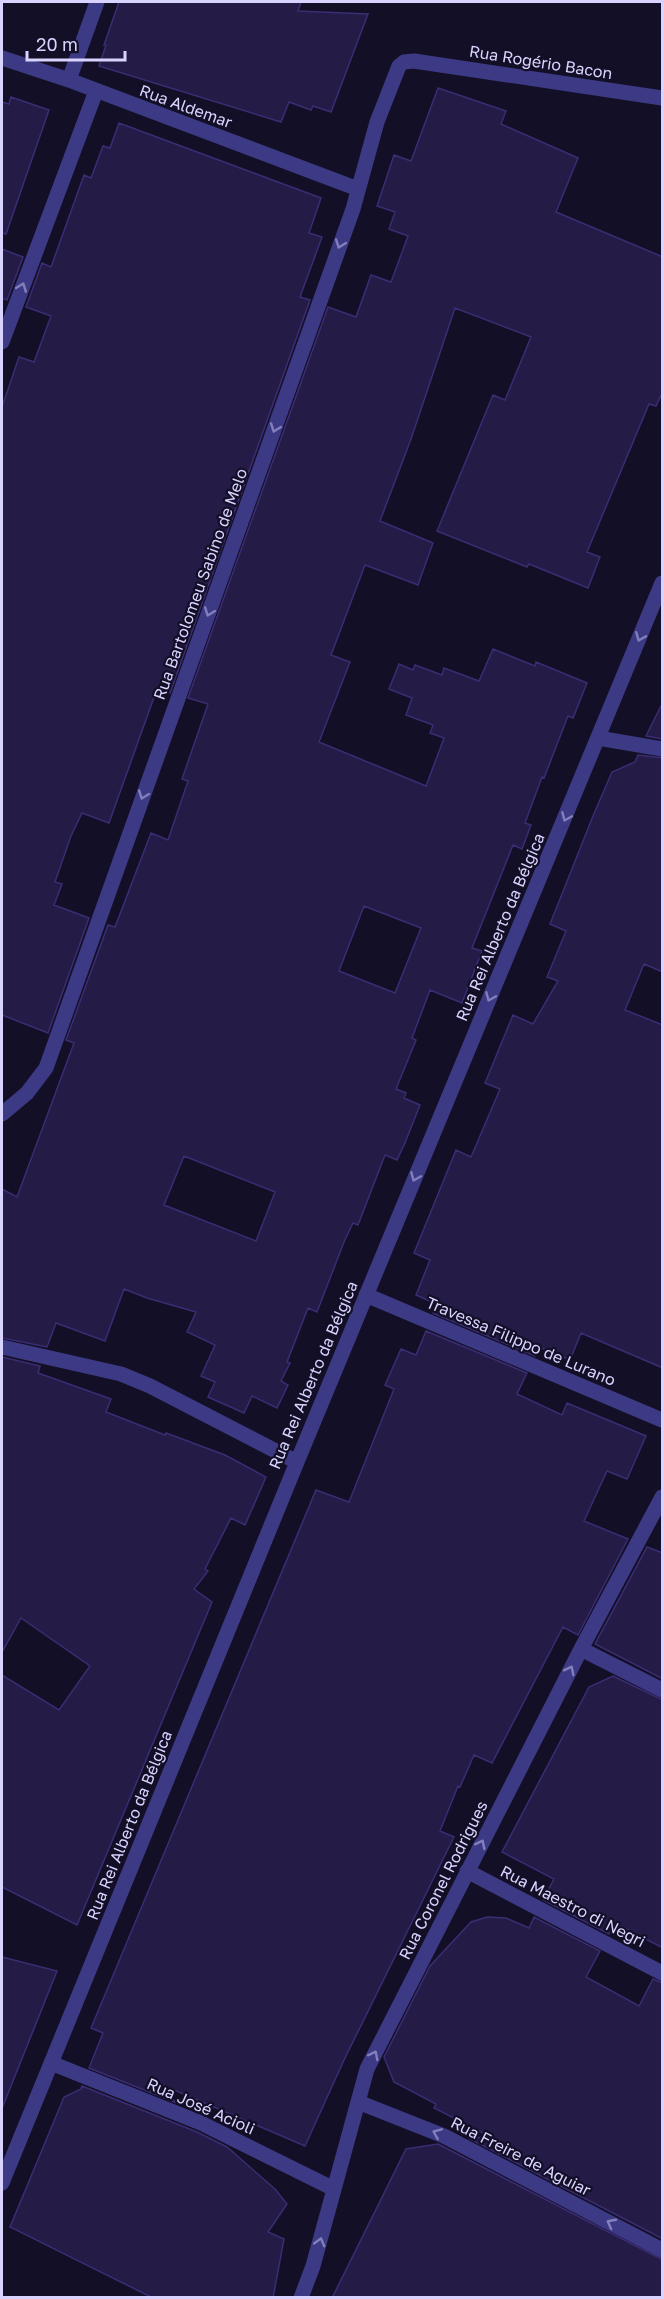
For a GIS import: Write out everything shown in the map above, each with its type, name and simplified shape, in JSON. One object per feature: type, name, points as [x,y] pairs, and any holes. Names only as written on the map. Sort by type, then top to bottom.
[{"type":"street","points":[[69,80],[97,2]]},
{"type":"street","name":"Rua Aldemar","points":[[2,58],[69,80],[358,189]]},
{"type":"street","name":"Rua Rogério Bacon","points":[[414,61],[663,99]]},
{"type":"street","name":"Rua Bartolomeu Sabino de Melo","points":[[2,1114],[27,1093],[46,1068],[353,209],[377,122],[399,66],[404,62],[414,61]]},
{"type":"street","points":[[2,342],[96,91]]},
{"type":"street","name":"Rua Rei Alberto da Bélgica","points":[[2,2183],[297,1462],[663,583]]},
{"type":"street","points":[[598,738],[663,749]]},
{"type":"street","name":"Travessa Filippo de Lurano","points":[[366,1296],[663,1420]]},
{"type":"street","points":[[2,1347],[121,1374],[150,1386],[297,1462]]},
{"type":"street","name":"Rua Coronel Rodrigues","points":[[301,2298],[313,2266],[367,2069],[581,1649],[663,1497]]},
{"type":"street","points":[[581,1649],[663,1690]]},
{"type":"street","name":"Rua Maestro di Negri","points":[[467,1871],[663,1973]]},
{"type":"street","name":"Rua José Acioli","points":[[51,2063],[201,2123],[334,2189]]},
{"type":"street","name":"Rua Freire de Aguiar","points":[[358,2102],[444,2136],[663,2250]]},
{"type":"building","points":[[119,2],[301,2],[298,11],[368,14],[331,112],[313,106],[311,110],[289,102],[281,122],[99,66]]},
{"type":"building","points":[[438,88],[506,111],[501,124],[578,158],[556,212],[663,257],[663,391],[656,406],[649,404],[587,552],[600,557],[588,588],[529,564],[527,567],[437,531],[493,395],[505,400],[531,337],[455,308],[411,439],[380,521],[433,543],[418,585],[365,565],[331,655],[350,662],[319,742],[426,786],[444,738],[430,733],[433,725],[406,715],[412,698],[389,689],[399,664],[413,670],[415,665],[442,675],[444,668],[479,681],[493,649],[535,666],[536,662],[587,683],[573,718],[568,716],[544,778],[542,777],[525,823],[531,825],[522,849],[513,845],[472,948],[482,951],[462,1003],[430,990],[412,1038],[416,1040],[396,1089],[406,1093],[404,1098],[420,1105],[405,1143],[397,1160],[385,1155],[358,1225],[353,1223],[344,1242],[317,1312],[308,1308],[287,1362],[290,1363],[281,1381],[288,1385],[277,1408],[252,1396],[244,1413],[208,1397],[215,1382],[201,1376],[215,1345],[187,1332],[196,1312],[124,1289],[105,1341],[56,1323],[47,1347],[2,1338],[2,1189],[17,1197],[74,1043],[66,1040],[108,925],[115,927],[151,833],[168,840],[188,781],[182,779],[208,704],[188,698],[328,307],[356,317],[371,275],[391,282],[408,236],[389,229],[395,212],[377,206],[394,155],[411,161]],"holes":[[[364,906],[421,928],[395,993],[339,971]],[[184,1156],[275,1192],[256,1241],[164,1205]]]},
{"type":"building","points":[[11,97],[49,110],[6,234],[2,233],[2,102],[9,104]]},
{"type":"building","points":[[119,123],[321,198],[309,233],[322,237],[300,297],[310,300],[170,693],[157,689],[109,823],[82,813],[71,836],[55,882],[62,884],[54,905],[89,918],[48,1033],[2,1015],[2,407],[19,357],[34,362],[51,316],[26,307],[42,263],[51,267],[84,175],[91,178],[103,146],[110,148]]},
{"type":"building","points":[[2,249],[23,257],[7,300],[2,298]]},
{"type":"building","points":[[663,702],[663,739],[646,736]]},
{"type":"building","points":[[638,755],[663,758],[663,972],[644,964],[625,1010],[663,1025],[663,1368],[581,1333],[570,1360],[539,1347],[535,1356],[433,1313],[437,1304],[416,1295],[430,1260],[414,1253],[456,1150],[471,1157],[500,1089],[485,1083],[513,1015],[533,1024],[558,981],[547,977],[566,931],[550,924],[612,772],[635,762]]},
{"type":"building","points":[[426,1331],[527,1373],[517,1394],[562,1415],[567,1403],[646,1436],[627,1479],[607,1471],[584,1521],[628,1539],[578,1635],[563,1627],[492,1763],[474,1755],[460,1787],[458,1786],[440,1831],[454,1837],[344,2060],[305,2146],[153,2081],[177,2103],[89,2068],[103,2033],[91,2028],[316,1490],[349,1502],[394,1389],[385,1385],[401,1349],[416,1355]]},
{"type":"building","points":[[2,1357],[40,1366],[38,1373],[111,1399],[106,1412],[225,1455],[266,1477],[245,1525],[231,1518],[205,1569],[208,1571],[194,1589],[212,1602],[77,1925],[2,1887],[2,1675],[59,1710],[90,1666],[21,1618],[2,1652]]},
{"type":"building","points":[[647,1547],[663,1553],[663,1679],[595,1644]]},
{"type":"building","points":[[613,1676],[663,1700],[663,1948],[615,1923],[609,1934],[543,1900],[554,1879],[502,1852],[589,1687]]},
{"type":"building","points":[[487,1917],[506,1918],[529,1928],[534,1917],[600,1951],[586,1977],[639,2006],[653,1979],[663,1983],[663,2239],[470,2139],[489,2136],[434,2108],[436,2104],[394,2082],[384,2057],[430,1966],[471,1922]]},
{"type":"building","points":[[2,1957],[57,1971],[3,2106],[2,2105]]},
{"type":"building","points":[[82,2086],[197,2132],[227,2147],[275,2189],[287,2204],[268,2232],[284,2239],[273,2298],[153,2298],[10,2227],[64,2097],[81,2089]]},
{"type":"building","points":[[438,2144],[663,2260],[663,2298],[332,2298],[406,2149]]}]
